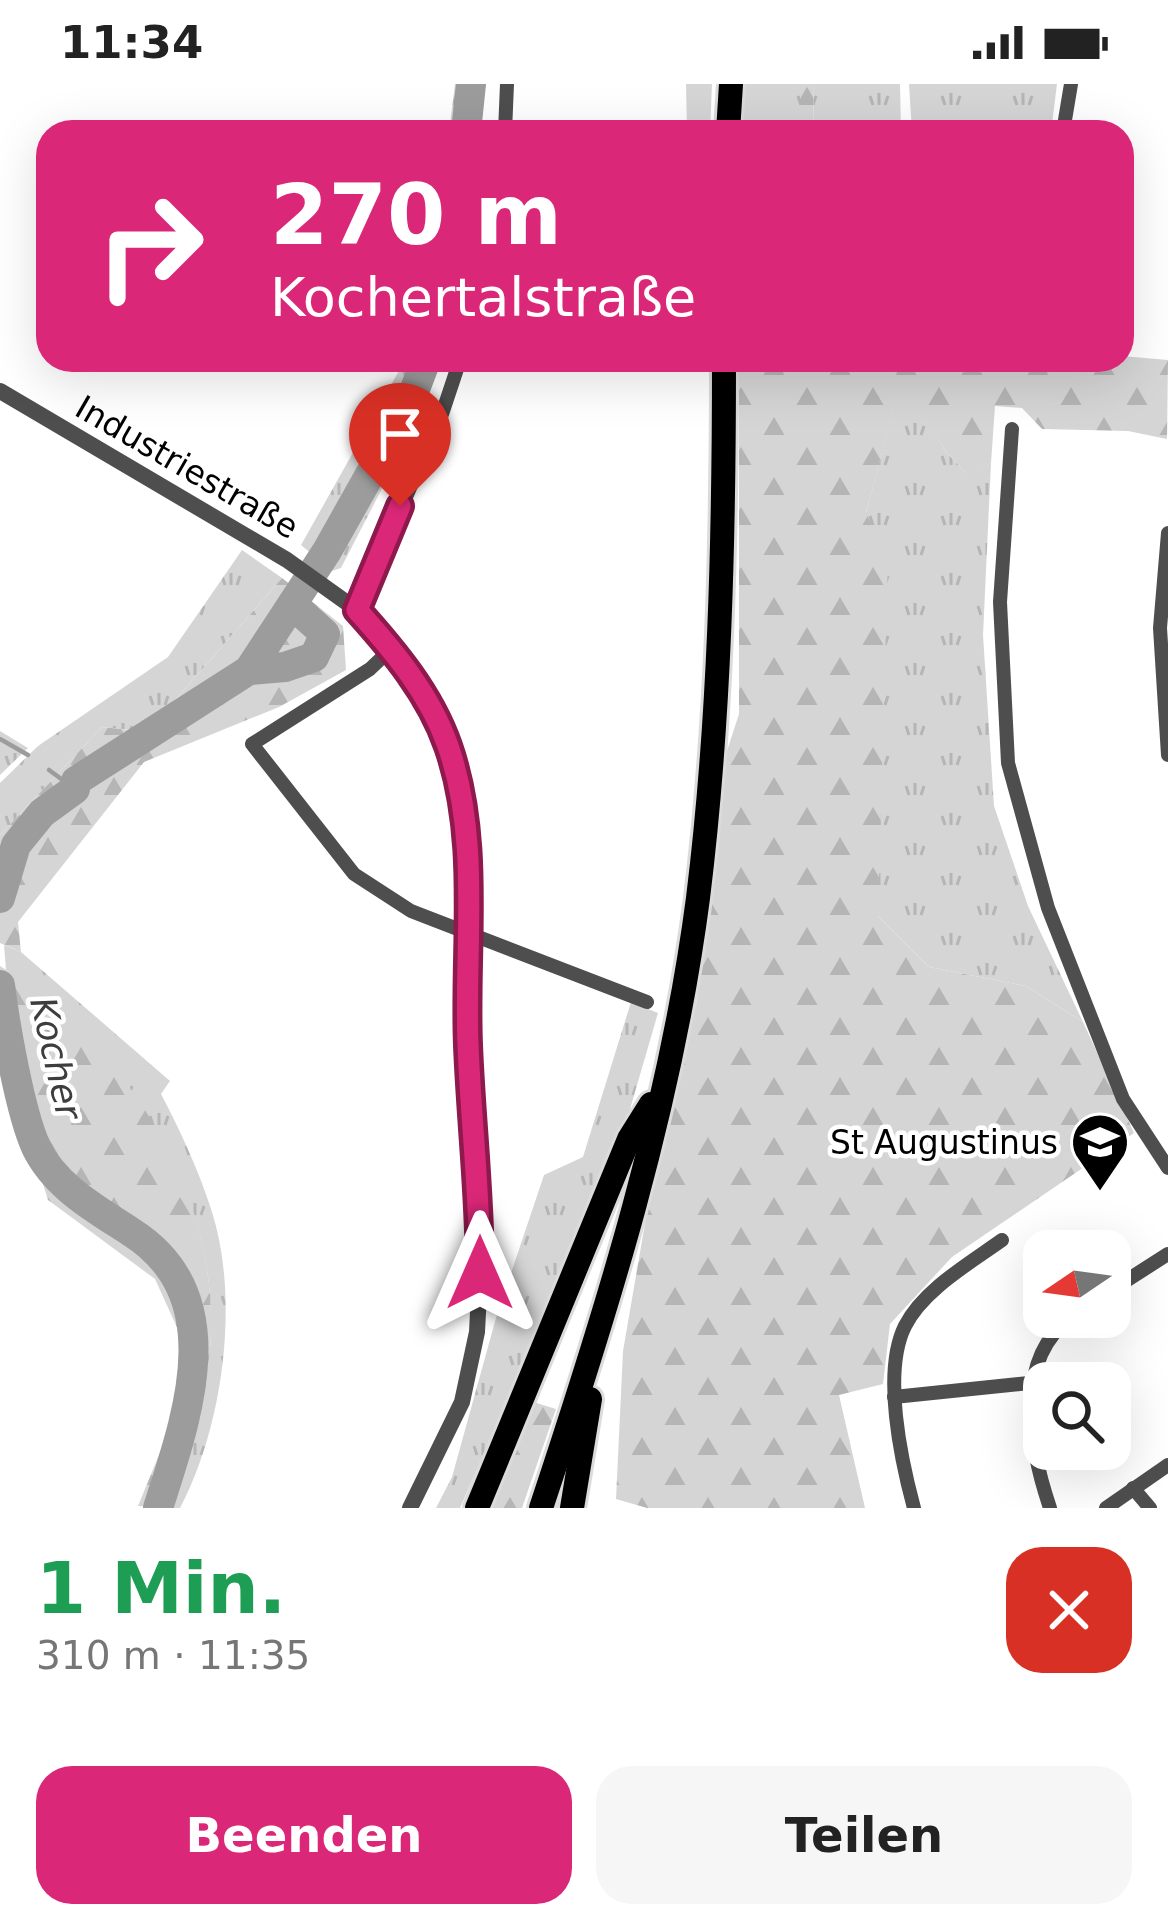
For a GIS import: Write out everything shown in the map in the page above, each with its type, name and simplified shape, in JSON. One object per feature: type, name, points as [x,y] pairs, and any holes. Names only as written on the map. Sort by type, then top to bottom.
[{"type":"highway","points":[[728,120],[730,84]]},
{"type":"highway","points":[[572,1508],[610,1296],[662,1087],[697,901],[719,632],[724,372]]},
{"type":"highway","points":[[477,1508],[629,1139],[662,1087]]},
{"type":"highway","points":[[541,1508],[610,1296]]},
{"type":"street","points":[[506,120],[507,84]]},
{"type":"street","points":[[1065,120],[1071,84]]},
{"type":"street","points":[[357,610],[456,372]]},
{"type":"street","name":"Industriestraße","points":[[0,391],[293,564],[357,610],[391,649],[448,743],[467,842],[466,928],[480,1209],[477,1332],[462,1402],[410,1508]]},
{"type":"street","points":[[1012,429],[1000,602],[1008,764],[1048,908],[1123,1099],[1168,1168]]},
{"type":"street","points":[[1168,532],[1164,627],[1168,754]]},
{"type":"street","points":[[391,649],[370,669],[252,744],[354,874],[411,911],[466,928],[646,1003]]},
{"type":"street","points":[[914,1508],[899,1452],[894,1397],[904,1326],[948,1278],[1002,1240]]},
{"type":"street","points":[[1131,1278],[1168,1254]]},
{"type":"street","points":[[894,1397],[1023,1384]]},
{"type":"street","points":[[1106,1508],[1168,1465]]},
{"type":"street","points":[[1038,1470],[1050,1508]]},
{"type":"street","points":[[1133,1488],[1150,1508]]},
{"type":"green space","points":[[455,84],[484,84],[481,120],[450,120]]},
{"type":"green space","points":[[686,84],[712,84],[710,120],[687,120]]},
{"type":"green space","points":[[742,84],[803,84],[803,120],[739,120]]},
{"type":"green space","points":[[800,84],[813,84],[814,120],[801,120]]},
{"type":"green space","points":[[813,84],[900,84],[901,120],[814,120]]},
{"type":"green space","points":[[909,84],[1057,84],[1052,120],[911,120]]},
{"type":"green space","points":[[1134,357],[1168,360],[1167,439],[1128,431],[1042,429],[1022,408],[995,406],[991,463],[967,474],[946,452],[902,377],[866,513],[888,556],[878,916],[929,967],[1026,986],[1083,1022],[1134,1133],[952,1257],[890,1324],[883,1384],[839,1395],[865,1508],[647,1508],[616,1499],[623,1351],[648,1206],[697,1000],[724,760],[739,714],[739,372],[1134,372]]},
{"type":"green space","points":[[398,372],[434,372],[424,407],[341,568],[332,571],[301,545]]},
{"type":"green space","points":[[902,375],[946,452],[966,473],[991,463],[983,635],[994,806],[1028,906],[1083,1022],[1026,986],[929,967],[878,916],[866,513]]},
{"type":"green space","points":[[242,550],[282,578],[162,715],[139,731],[102,727],[0,835],[0,783],[38,746],[168,657]]},
{"type":"green space","points":[[282,578],[343,626],[346,670],[279,707],[144,762],[18,922],[21,952],[0,943],[0,835],[102,727],[139,731],[162,715]]},
{"type":"green space","points":[[0,731],[28,748],[0,775]]},
{"type":"green space","points":[[4,945],[21,952],[170,1081],[161,1094],[212,1212],[225,1284],[223,1363],[207,1440],[180,1508],[162,1508],[197,1408],[210,1349],[210,1291],[200,1236],[158,1135],[90,1046],[6,970]]},
{"type":"green space","points":[[0,966],[46,999],[126,1082],[158,1131],[183,1183],[201,1237],[210,1293],[210,1350],[197,1409],[162,1508],[138,1506],[195,1367],[155,1279],[48,1200],[0,1043]]},
{"type":"green space","points":[[631,1002],[658,1013],[628,1116],[460,1508],[436,1508],[452,1477],[496,1318],[544,1175],[583,1157]]},
{"type":"green space","points":[[530,1401],[556,1409],[522,1508],[485,1508]]},
{"type":"waterway","name":"Kocher","points":[[467,120],[471,84]]},
{"type":"waterway","name":"Kocher","points":[[0,898],[16,845],[42,813],[75,789],[76,781],[249,670],[327,551],[409,405],[421,372]]},
{"type":"waterway","name":"Kocher","points":[[249,670],[285,667],[314,657],[325,634],[294,606]]},
{"type":"waterway","points":[[0,739],[28,755]]},
{"type":"waterway","points":[[49,770],[75,789]]},
{"type":"waterway","name":"Kocher","points":[[0,985],[19,1091],[44,1161],[78,1196],[162,1259],[182,1289],[192,1323],[189,1398],[158,1508]]},
{"type":"place","name":"St Augustinus","points":[[1100,1193]]},
{"type":"route","points":[[400,506],[357,610],[419,687],[448,743],[460,790],[467,842],[468,1049],[480,1273]]}]
